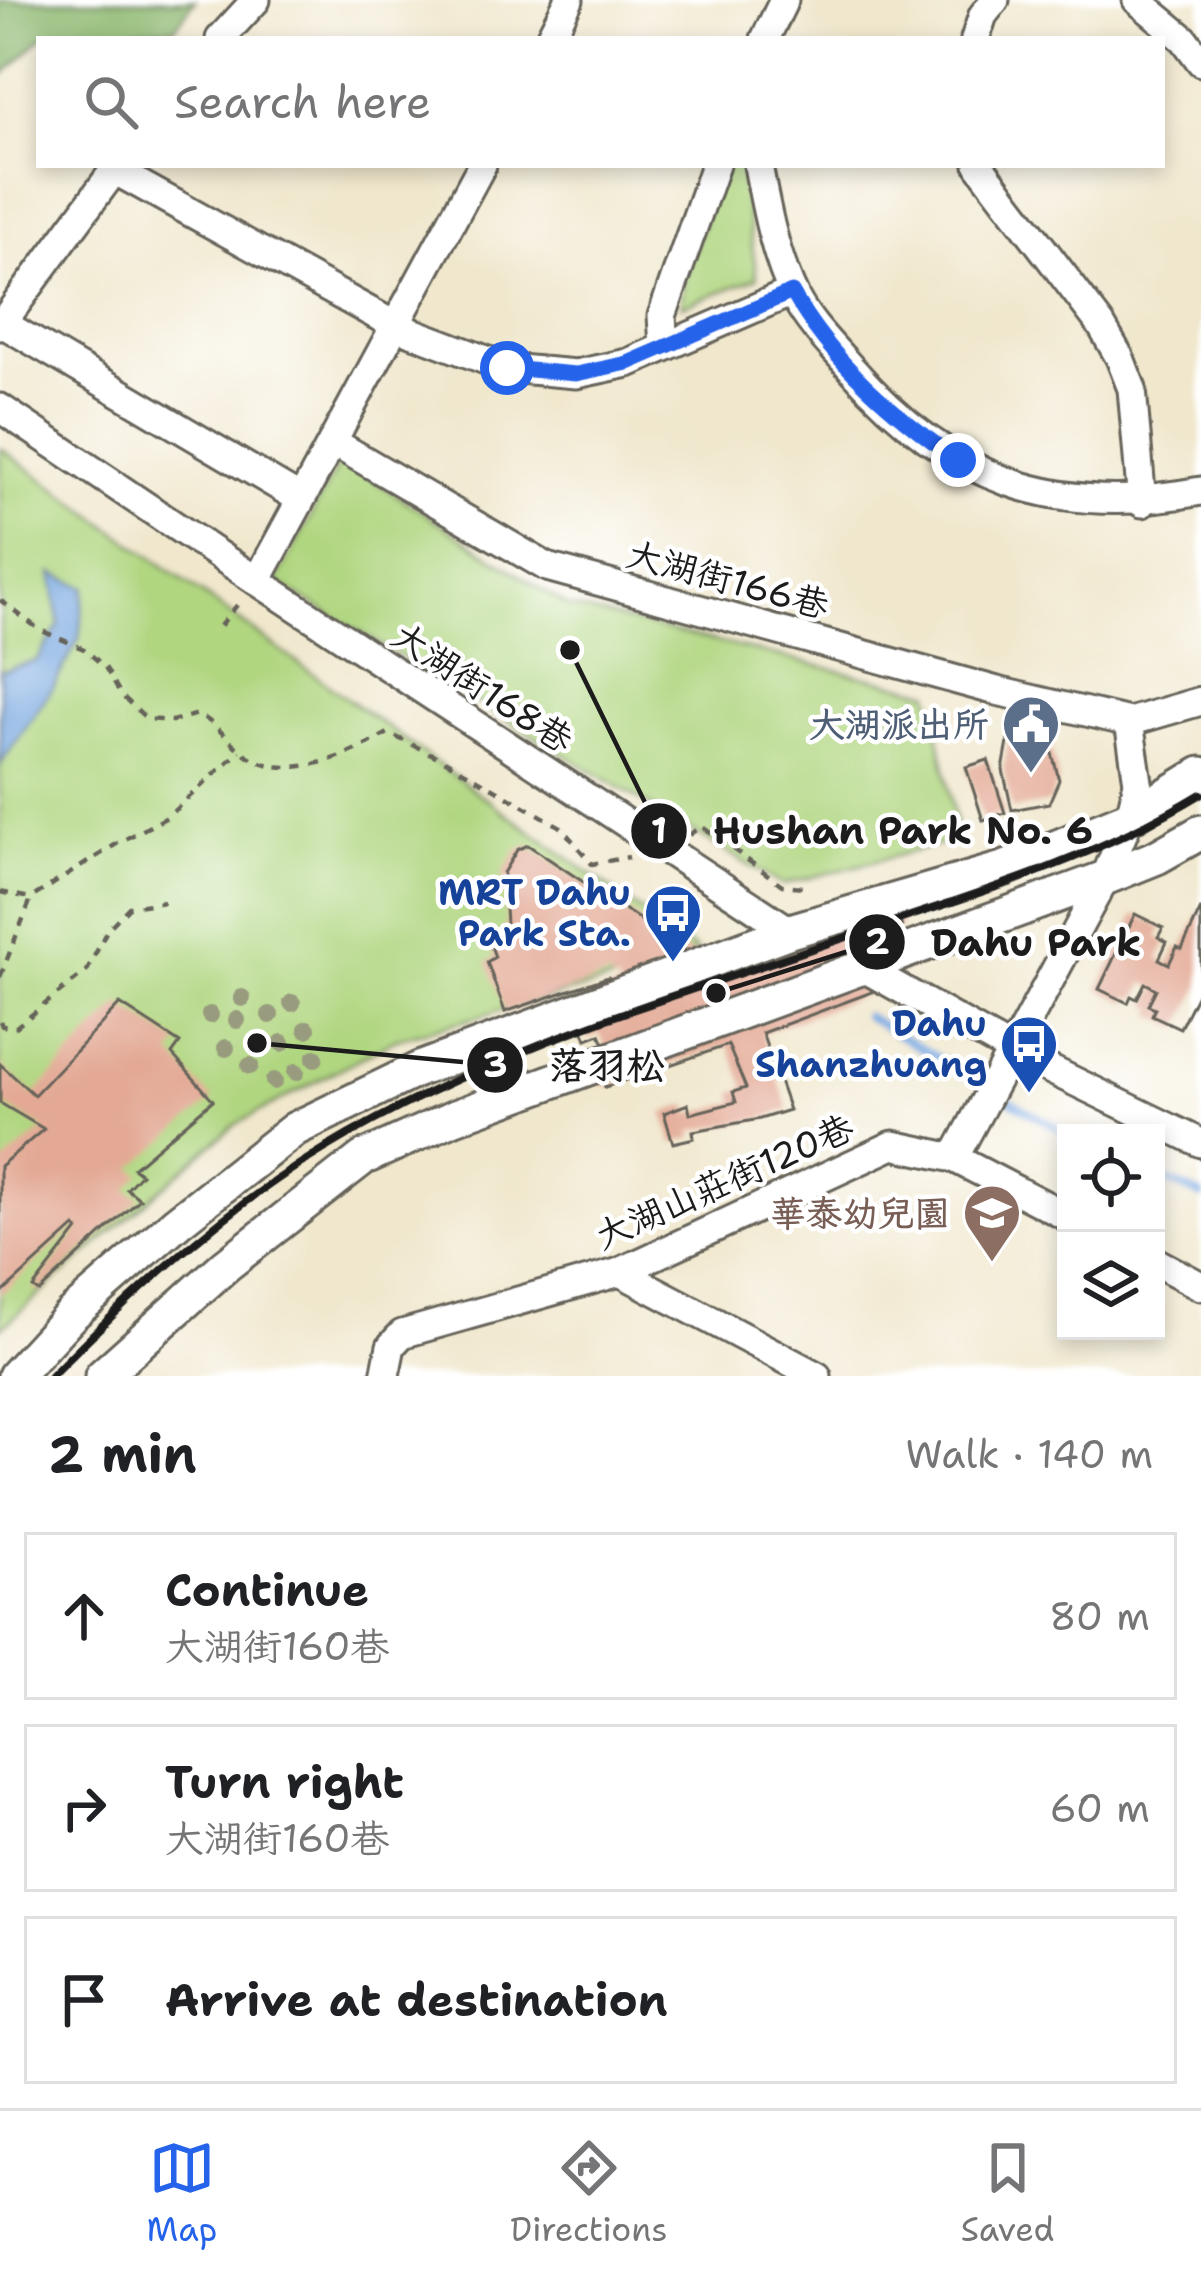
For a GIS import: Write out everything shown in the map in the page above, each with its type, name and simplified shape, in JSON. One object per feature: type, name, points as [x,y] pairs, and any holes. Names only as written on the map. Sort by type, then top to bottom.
[{"type":"main road","points":[[15,1376],[106,1284],[295,1129],[419,1069],[790,931],[1006,868],[1130,817],[1201,774]]},
{"type":"main road","points":[[102,1376],[226,1265],[363,1159],[455,1117],[1105,878],[1201,832]]},
{"type":"street","points":[[223,36],[256,0]]},
{"type":"street","points":[[551,36],[569,0]]},
{"type":"street","points":[[766,36],[784,0]]},
{"type":"street","points":[[976,36],[983,15],[995,0]]},
{"type":"street","points":[[1137,0],[1184,39],[1201,62]]},
{"type":"street","points":[[115,168],[1,324],[299,498]]},
{"type":"street","points":[[118,168],[396,326],[507,368],[576,374],[628,363],[792,292]]},
{"type":"street","points":[[257,581],[480,168]]},
{"type":"street","points":[[664,346],[662,316],[714,168]]},
{"type":"street","points":[[759,168],[792,292],[806,317],[891,413],[958,460],[1017,486],[1142,502],[1201,491]]},
{"type":"street","points":[[981,168],[1101,325],[1120,358],[1132,389],[1142,502]]},
{"type":"street","name":"大湖街168巷","points":[[0,409],[790,931]]},
{"type":"street","name":"大湖街166巷","points":[[333,442],[547,567],[997,691],[1129,722]]},
{"type":"street","points":[[954,1158],[1105,878],[1130,817],[1138,782],[1129,722],[1201,701]]},
{"type":"street","points":[[862,968],[1012,1051],[1201,1143]]},
{"type":"street","name":"大湖山莊街120巷","points":[[385,1376],[391,1346],[402,1334],[620,1272],[893,1145],[954,1158],[1057,1211]]},
{"type":"street","points":[[1165,1267],[1201,1286]]},
{"type":"street","points":[[620,1272],[818,1376]]},
{"type":"path","points":[[220,626],[257,581]]},
{"type":"path","points":[[0,600],[40,630],[84,649],[147,719],[172,721],[198,714],[220,727],[240,751],[276,769],[345,757],[388,733],[561,827],[592,864],[667,850],[701,826],[782,885],[803,886]]},
{"type":"path","points":[[0,977],[31,898],[167,818],[240,751]]},
{"type":"path","points":[[0,892],[31,898]]},
{"type":"path","points":[[0,1021],[2,1026],[16,1027],[87,971],[107,930],[129,908],[164,902]]},
{"type":"green space","points":[[0,0],[195,0],[175,28],[36,36],[36,44],[0,78]]},
{"type":"green space","points":[[721,168],[740,168],[757,278],[682,306],[683,283]]},
{"type":"green space","points":[[0,448],[697,951],[619,979],[396,1039],[233,1126],[0,1329]]},
{"type":"green space","points":[[341,459],[569,607],[930,692],[959,840],[782,885],[276,582]]},
{"type":"water","points":[[52,573],[85,587],[79,639],[0,765],[0,671],[36,661],[59,626]]},
{"type":"building","name":"大湖派出所","points":[[1009,737],[1051,749],[1059,780],[1049,803],[1012,810],[1003,770]]},
{"type":"building","points":[[988,760],[1005,813],[983,820],[966,767]]},
{"type":"building","points":[[528,845],[703,962],[895,906],[902,927],[894,929],[900,944],[908,941],[916,966],[869,983],[872,992],[762,1033],[789,1110],[693,1131],[694,1138],[673,1143],[664,1113],[688,1104],[690,1114],[736,1102],[733,1092],[746,1088],[728,1045],[605,1087],[595,1058],[608,1053],[600,1034],[587,1039],[575,1009],[620,986],[608,977],[505,1012],[487,962],[495,957],[492,949],[506,924],[503,873],[517,850]]},
{"type":"building","points":[[1201,909],[1201,986],[1180,1028],[1152,1015],[1155,1008],[1148,1005],[1156,989],[1145,983],[1137,999],[1131,996],[1128,1003],[1099,989],[1135,914],[1163,928],[1158,937],[1167,942],[1159,959],[1169,964],[1177,947],[1182,949]]},
{"type":"building","points":[[120,1004],[180,1043],[172,1054],[213,1100],[133,1168],[141,1174],[127,1189],[140,1199],[39,1292],[33,1288],[78,1230],[75,1227],[0,1295],[0,1166],[44,1129],[0,1103],[0,1064],[34,1095]]},
{"type":"waterway","points":[[866,1016],[974,1079]]},
{"type":"waterway","points":[[1009,1100],[1057,1128]]},
{"type":"waterway","points":[[1165,1180],[1201,1196]]},
{"type":"railway","points":[[51,1376],[139,1290],[233,1211],[300,1164],[426,1094],[625,1012],[1066,861],[1201,794]]},
{"type":"place","name":"Hushan Park No. 6","points":[[570,650]]},
{"type":"place","name":"大湖派出所","points":[[1031,775]]},
{"type":"place","name":"MRT Dahu Park Sta.","points":[[673,964]]},
{"type":"place","name":"Dahu Park","points":[[716,993]]},
{"type":"place","name":"落羽松","points":[[257,1043]]},
{"type":"place","name":"Dahu Shanzhuang","points":[[1029,1095]]},
{"type":"place","name":"華泰幼兒園","points":[[992,1264]]},
{"type":"route","points":[[507,368],[576,374],[628,363],[792,292],[806,317],[891,413],[958,460]]}]
